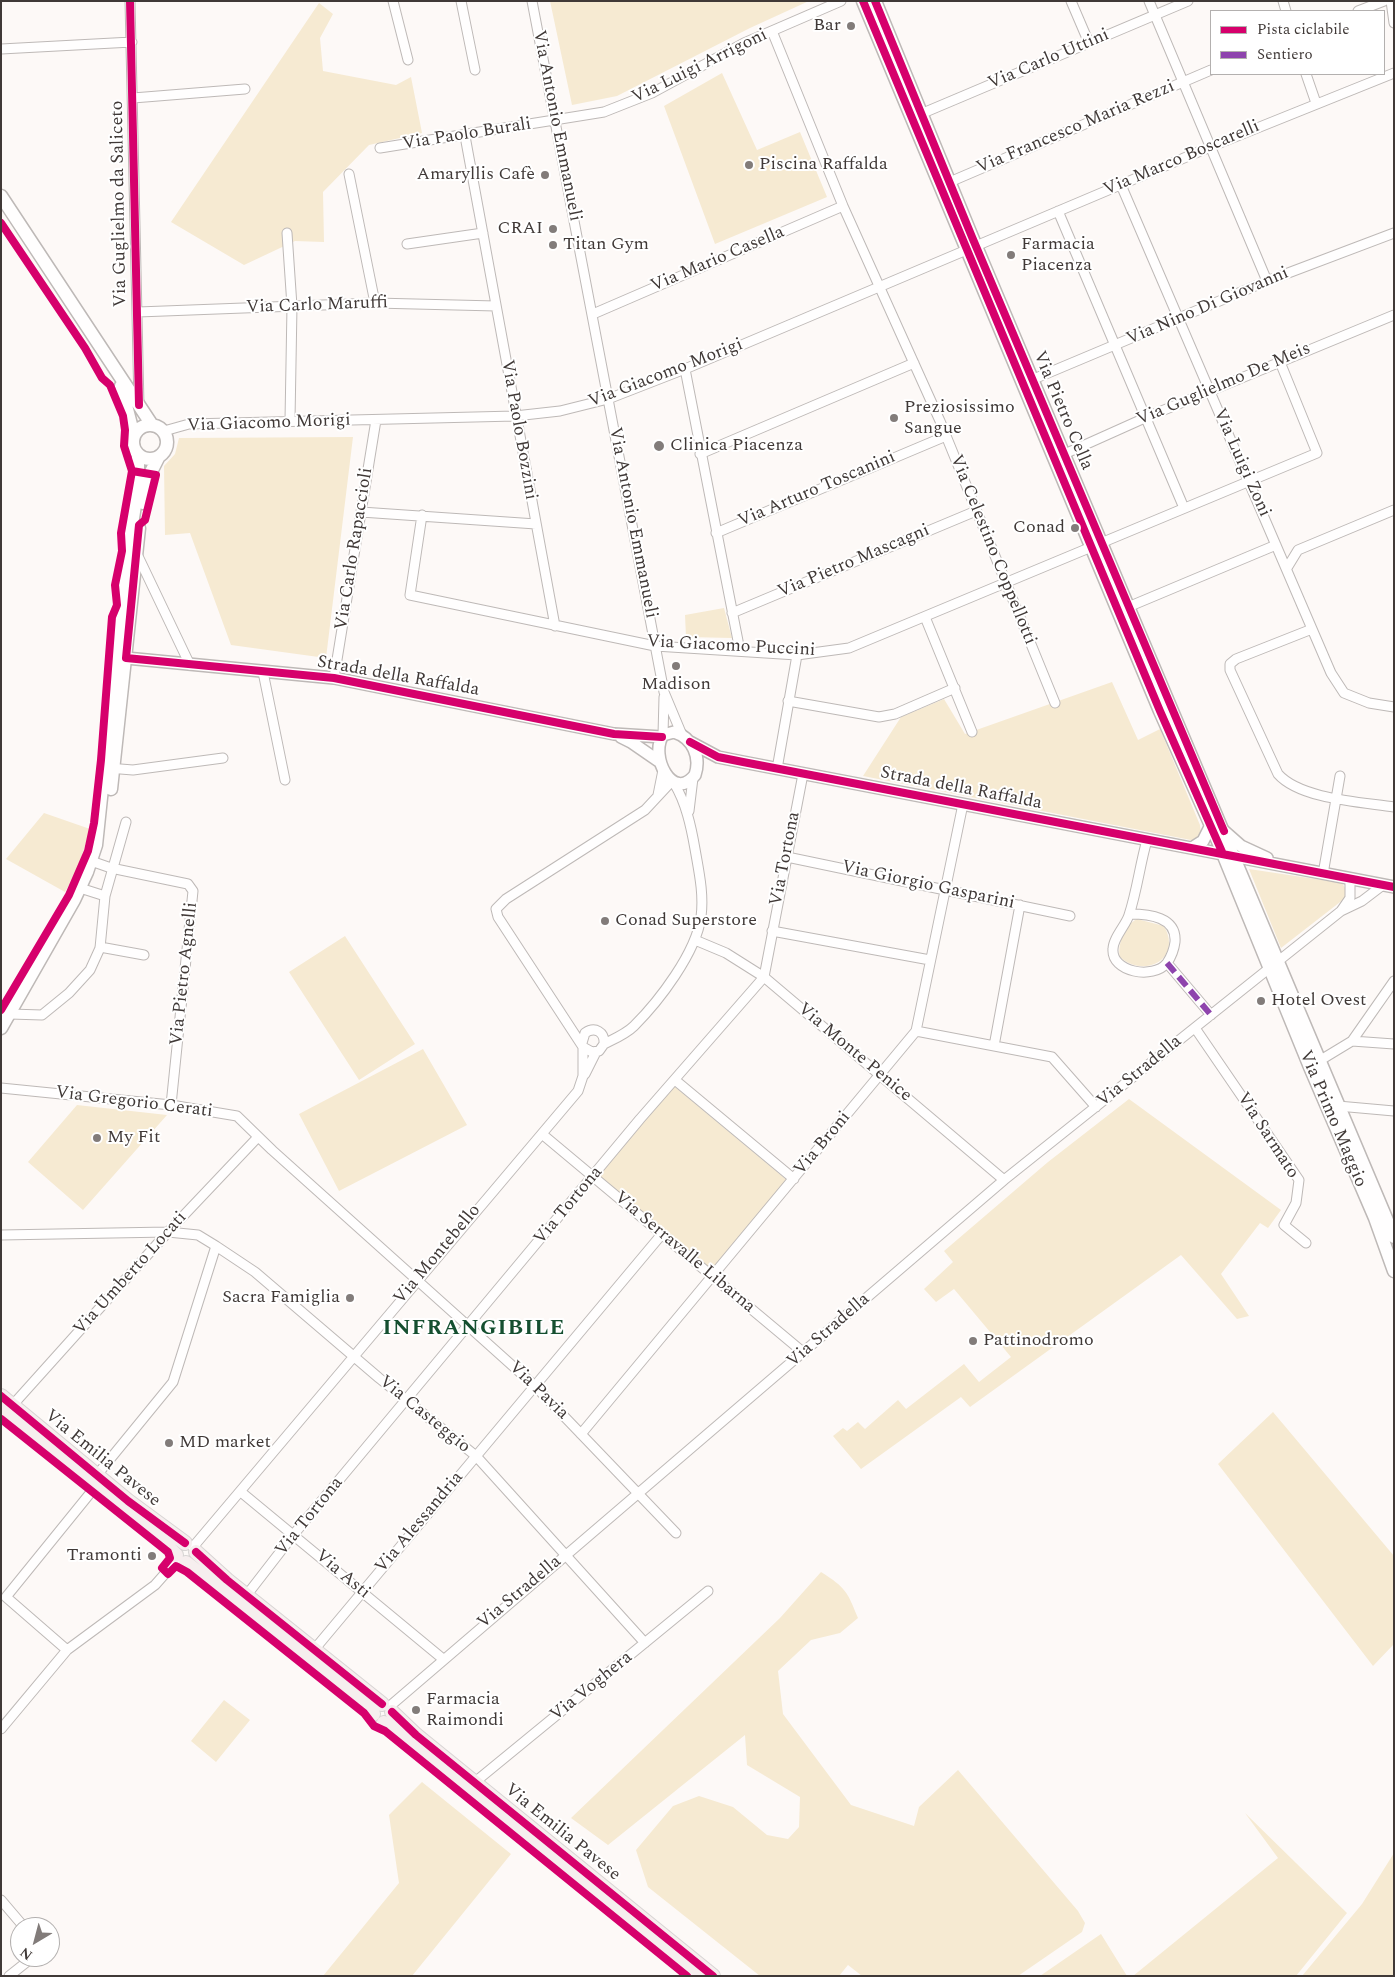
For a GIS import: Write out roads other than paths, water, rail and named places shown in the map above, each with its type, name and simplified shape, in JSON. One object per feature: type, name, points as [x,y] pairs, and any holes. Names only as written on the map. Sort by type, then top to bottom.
[{"type":"main road","name":"Via Pietro Cella","points":[[863,1],[917,116]]},
{"type":"main road","name":"Via Pietro Cella","points":[[875,1],[917,116],[945,184],[1211,825],[1228,855],[1274,965]]},
{"type":"main road","points":[[1,196],[152,425],[164,431],[167,436],[167,448],[158,458],[146,487],[126,658],[94,862],[1,1028]]},
{"type":"main road","points":[[109,768],[126,562],[138,480],[138,454],[134,445],[127,402],[113,365]]},
{"type":"main road","points":[[134,436],[142,427],[152,425]]},
{"type":"main road","points":[[138,454],[148,459],[158,458]]},
{"type":"main road","name":"Via Pietro Cella","points":[[1096,546],[1128,607],[1224,832],[1228,855]]},
{"type":"main road","points":[[126,562],[129,574],[121,650],[126,658]]},
{"type":"main road","name":"Via Primo Maggio","points":[[1274,965],[1320,1061],[1394,1237]]},
{"type":"main road","name":"Via Primo Maggio","points":[[1274,965],[1394,1271]]},
{"type":"main road","name":"Via Emilia Pavese","points":[[1,1396],[7,1410],[96,1481],[191,1547],[246,1596],[314,1651],[696,1976]]},
{"type":"main road","name":"Via Emilia Pavese","points":[[96,1481],[180,1559],[272,1630],[416,1735],[713,1976]]},
{"type":"main road","points":[[180,1559],[192,1560],[191,1547]]},
{"type":"street","name":"Via Guglielmo da Saliceto","points":[[130,1],[134,98],[139,405]]},
{"type":"street","points":[[393,1],[408,60]]},
{"type":"street","points":[[461,1],[475,70]]},
{"type":"street","name":"Via Antonio Emmanueli","points":[[532,1],[664,692],[662,736]]},
{"type":"street","name":"Via Luigi Arrigoni","points":[[554,121],[604,112],[652,93],[744,43],[841,1]]},
{"type":"street","points":[[1071,1],[1089,43]]},
{"type":"street","points":[[1149,1],[1267,282]]},
{"type":"street","name":"Via Carlo Uttini","points":[[917,116],[1188,1]]},
{"type":"street","points":[[1361,10],[1384,1]]},
{"type":"street","points":[[1391,1],[1394,23]]},
{"type":"street","name":"Via Celestino Coppellotti","points":[[772,31],[843,206],[946,436],[1055,703]]},
{"type":"street","points":[[1,49],[132,42]]},
{"type":"street","name":"Via Francesco Maria Rezzi","points":[[945,184],[1210,70]]},
{"type":"street","name":"Via Marco Boscarelli","points":[[972,248],[1210,147],[1394,73]]},
{"type":"street","points":[[1306,75],[1316,104]]},
{"type":"street","points":[[134,98],[245,89]]},
{"type":"street","name":"Via Paolo Burali","points":[[380,148],[554,121]]},
{"type":"street","name":"Via Paolo Bozzini","points":[[465,136],[555,626]]},
{"type":"street","points":[[349,174],[376,303]]},
{"type":"street","name":"Via Luigi Zoni","points":[[1121,185],[1331,673],[1344,693],[1369,703],[1394,707]]},
{"type":"street","name":"Via Mario Casella","points":[[593,314],[843,206]]},
{"type":"street","points":[[1058,211],[1184,508]]},
{"type":"street","points":[[287,233],[292,306],[290,420]]},
{"type":"street","points":[[407,244],[482,233]]},
{"type":"street","name":"Via Nino Di Giovanni","points":[[1028,382],[1267,282],[1394,233]]},
{"type":"street","name":"Via Giacomo Morigi","points":[[164,431],[189,424],[290,420],[376,420],[515,416],[560,411],[608,399],[685,369],[972,248]]},
{"type":"street","name":"Via Carlo Maruffi","points":[[138,312],[376,303],[496,306]]},
{"type":"street","name":"Via Guglielmo De Meis","points":[[1059,456],[1147,417],[1394,315]]},
{"type":"street","name":"Via Giacomo Puccini","points":[[422,515],[410,596],[655,646],[797,655],[849,648],[1317,452],[1280,362]]},
{"type":"street","points":[[700,454],[914,363]]},
{"type":"street","points":[[685,369],[700,454],[740,651]]},
{"type":"street","name":"Via Carlo Rapaccioli","points":[[334,678],[376,420]]},
{"type":"street","name":"Via Arturo Toscanini","points":[[716,532],[946,436]]},
{"type":"street","points":[[1287,568],[1298,550],[1394,510]]},
{"type":"street","name":"Via Pietro Mascagni","points":[[732,613],[976,511]]},
{"type":"street","points":[[361,512],[536,524]]},
{"type":"street","points":[[1128,607],[1276,545]]},
{"type":"street","points":[[137,554],[190,665]]},
{"type":"street","points":[[925,617],[972,732]]},
{"type":"street","points":[[1312,629],[1236,660],[1230,664],[1230,670],[1278,774],[1291,785],[1337,797],[1394,807]]},
{"type":"street","points":[[777,769],[797,655]]},
{"type":"street","name":"Strada della Raffalda","points":[[126,658],[334,678],[614,734],[662,736],[674,732],[718,757],[1285,866]]},
{"type":"street","points":[[263,672],[285,780]]},
{"type":"street","points":[[788,701],[879,717],[895,714],[955,688]]},
{"type":"street","name":"Via Antonio Emmanueli","points":[[664,692],[686,739]]},
{"type":"street","name":"Strada della Raffalda","points":[[614,734],[631,742],[661,766],[673,782]]},
{"type":"street","points":[[658,795],[661,766],[658,751],[662,736]]},
{"type":"street","points":[[686,739],[696,756],[689,802],[689,821]]},
{"type":"street","points":[[673,782],[680,794],[689,821],[702,890],[701,917],[695,940],[679,970],[634,1026],[624,1034],[604,1044],[596,1052],[589,1051],[583,1045],[498,917],[496,909],[506,899],[645,810],[673,782],[686,784],[695,772],[718,757]]},
{"type":"street","points":[[109,768],[133,770],[223,758]]},
{"type":"street","name":"Via Tortona","points":[[246,1596],[294,1534],[468,1326],[764,977],[803,774]]},
{"type":"street","points":[[1323,874],[1340,776]]},
{"type":"street","name":"Via Broni","points":[[581,1434],[881,1076],[916,1031],[963,804]]},
{"type":"street","points":[[10,1014],[42,1015],[69,993],[90,970],[100,947],[105,896],[126,822]]},
{"type":"street","points":[[1192,848],[1203,841],[1211,825]]},
{"type":"street","points":[[1224,832],[1241,846],[1285,866],[1389,886]]},
{"type":"street","points":[[1130,914],[1159,917],[1172,927],[1175,937],[1174,945],[1166,963],[1152,973],[1143,974],[1118,962],[1114,957],[1112,948],[1130,914],[1147,840]]},
{"type":"street","name":"Via Giorgio Gasparini","points":[[786,857],[1070,916]]},
{"type":"street","name":"Via Pietro Agnelli","points":[[94,862],[112,868],[188,884],[193,891],[171,1105]]},
{"type":"street","points":[[1341,911],[1350,898],[1350,879]]},
{"type":"street","name":"Via Stradella","points":[[384,1712],[443,1659],[804,1353],[1004,1180],[1341,911],[1389,886]]},
{"type":"street","points":[[80,888],[105,896]]},
{"type":"street","points":[[994,1046],[1020,905]]},
{"type":"street","points":[[772,931],[930,960]]},
{"type":"street","name":"Via Monte Penice","points":[[695,940],[726,953],[764,977],[1004,1180]]},
{"type":"street","points":[[100,947],[144,956]]},
{"type":"street","points":[[1166,963],[1211,1015]]},
{"type":"street","points":[[1320,1061],[1352,1041],[1394,981]]},
{"type":"street","points":[[569,1023],[588,1031],[595,1030],[624,1034]]},
{"type":"street","name":"Via Sarmato","points":[[1195,1028],[1299,1180],[1296,1203],[1284,1225],[1306,1243]]},
{"type":"street","points":[[583,1045],[583,1036],[588,1031]]},
{"type":"street","points":[[916,1031],[1052,1057],[1096,1107]]},
{"type":"street","points":[[600,1032],[604,1037],[604,1044]]},
{"type":"street","points":[[1352,1041],[1394,1044]]},
{"type":"street","name":"Via Montebello","points":[[583,1045],[583,1076]]},
{"type":"street","name":"Via Montebello","points":[[191,1547],[240,1492],[578,1091],[583,1076],[596,1052]]},
{"type":"street","points":[[675,1080],[794,1179]]},
{"type":"street","name":"Via Gregorio Cerati","points":[[1,1088],[171,1105],[237,1116],[258,1137]]},
{"type":"street","name":"Via Primo Maggio","points":[[1338,1106],[1394,1111]]},
{"type":"street","name":"Via Serravalle Libarna","points":[[542,1134],[804,1353]]},
{"type":"street","name":"Via Umberto Locati","points":[[7,1410],[168,1232],[258,1137]]},
{"type":"street","name":"Via Pavia","points":[[258,1137],[535,1386],[676,1533]]},
{"type":"street","name":"Via Casteggio","points":[[1,1235],[168,1232],[198,1236],[216,1246],[255,1272],[407,1401],[476,1456],[645,1644]]},
{"type":"street","name":"Via Alessandria","points":[[314,1651],[662,1234]]},
{"type":"street","points":[[66,1650],[6,1597],[173,1382],[216,1246]]},
{"type":"street","name":"Via Asti","points":[[240,1492],[294,1534],[443,1659]]},
{"type":"street","points":[[1,1729],[66,1650],[155,1585],[180,1559]]},
{"type":"street","name":"Via Voghera","points":[[475,1782],[708,1591]]},
{"type":"street","points":[[1,1900],[15,1917]]},
{"type":"street","points":[[9,1976],[20,1967]]},
{"type":"place","name":"Bar","points":[[851,26]]},
{"type":"place","name":"Piscina Raffalda","points":[[749,165]]},
{"type":"place","name":"Amaryllis Cafè","points":[[545,175]]},
{"type":"place","name":"CRAI","points":[[553,229]]},
{"type":"place","name":"Titan Gym","points":[[553,245]]},
{"type":"place","name":"Farmacia Piacenza","points":[[1011,255]]},
{"type":"place","name":"Preziosissimo Sangue","points":[[894,418]]},
{"type":"place","name":"Clinica Piacenza","points":[[659,446]]},
{"type":"place","name":"Conad","points":[[1075,528]]},
{"type":"place","name":"Madison","points":[[676,666]]},
{"type":"place","name":"Conad Superstore","points":[[605,921]]},
{"type":"place","name":"Hotel Ovest","points":[[1261,1001]]},
{"type":"place","name":"My Fit","points":[[97,1138]]},
{"type":"place","name":"Sacra Famiglia","points":[[350,1298]]},
{"type":"place","name":"Pattinodromo","points":[[973,1341]]},
{"type":"place","name":"MD market","points":[[169,1443]]},
{"type":"place","name":"Tramonti","points":[[152,1556]]},
{"type":"place","name":"Farmacia Raimondi","points":[[416,1710]]},
{"type":"district","name":"INFRANGIBILE","points":[[474,1330]]}]
